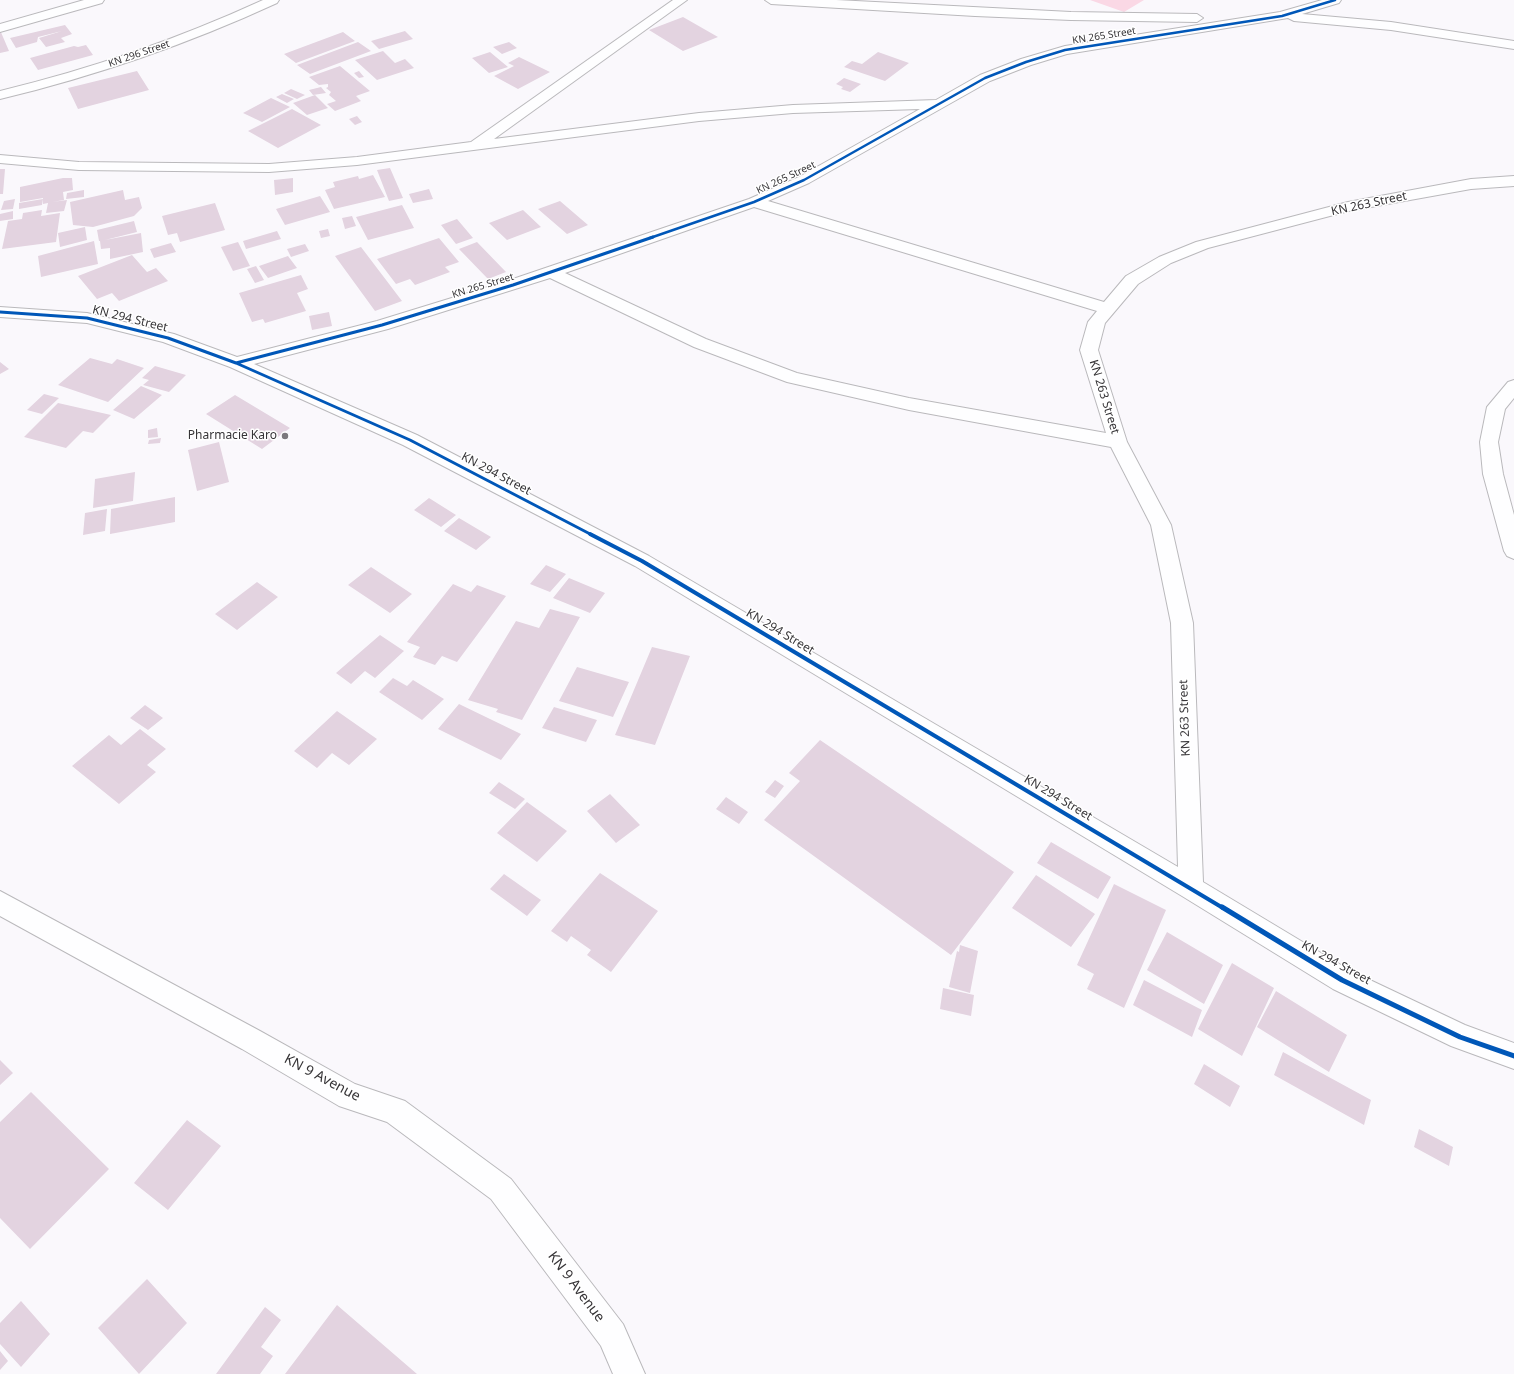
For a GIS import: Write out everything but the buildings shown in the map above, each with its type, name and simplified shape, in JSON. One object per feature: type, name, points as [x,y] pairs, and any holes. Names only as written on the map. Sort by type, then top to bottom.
[{"type":"street","points":[[0,28],[98,0]]},
{"type":"street","name":"KN 296 Street","points":[[0,95],[120,62],[195,35],[273,0]]},
{"type":"street","points":[[474,147],[681,0]]},
{"type":"street","points":[[771,0],[1070,27],[1181,18],[1282,16],[1391,26],[1514,45]]},
{"type":"street","name":"KN 265 Street","points":[[236,364],[382,325],[551,272],[754,202],[804,180],[985,78],[1026,62],[1070,27],[1282,16],[1336,0]]},
{"type":"street","points":[[0,159],[79,166],[269,168],[357,162],[699,117],[793,109],[938,104]]},
{"type":"street","name":"KN 263 Street","points":[[1191,888],[1182,623],[1161,525],[1118,442],[1089,350],[1097,322],[1132,280],[1165,260],[1202,245],[1348,207],[1471,184],[1514,181]]},
{"type":"street","points":[[754,202],[1108,310]]},
{"type":"street","points":[[551,272],[700,343],[793,378],[909,404],[1118,442]]},
{"type":"street","name":"KN 294 Street","points":[[0,312],[88,318],[168,338],[236,364],[410,440],[642,561],[1191,888],[1342,980],[1460,1037],[1514,1056]]},
{"type":"street","points":[[1514,386],[1496,408],[1489,442],[1493,474],[1514,551]]},
{"type":"street","name":"KN 9 Avenue","points":[[0,903],[251,1040],[349,1096],[395,1111],[501,1189],[612,1335],[629,1374]]},
{"type":"shaded area","points":[[1090,0],[1144,0],[1124,12]]},
{"type":"cycle path","points":[[236,363],[382,325],[513,285],[754,202],[804,180],[985,78],[1026,62],[1065,50],[1282,16],[1335,0]]},
{"type":"cycle path","points":[[0,312],[87,318],[168,338],[236,363],[410,440],[642,561],[1191,888],[1342,980],[1460,1037],[1514,1056]]},
{"type":"place","name":"Pharmacie Karo","points":[[285,436]]}]
